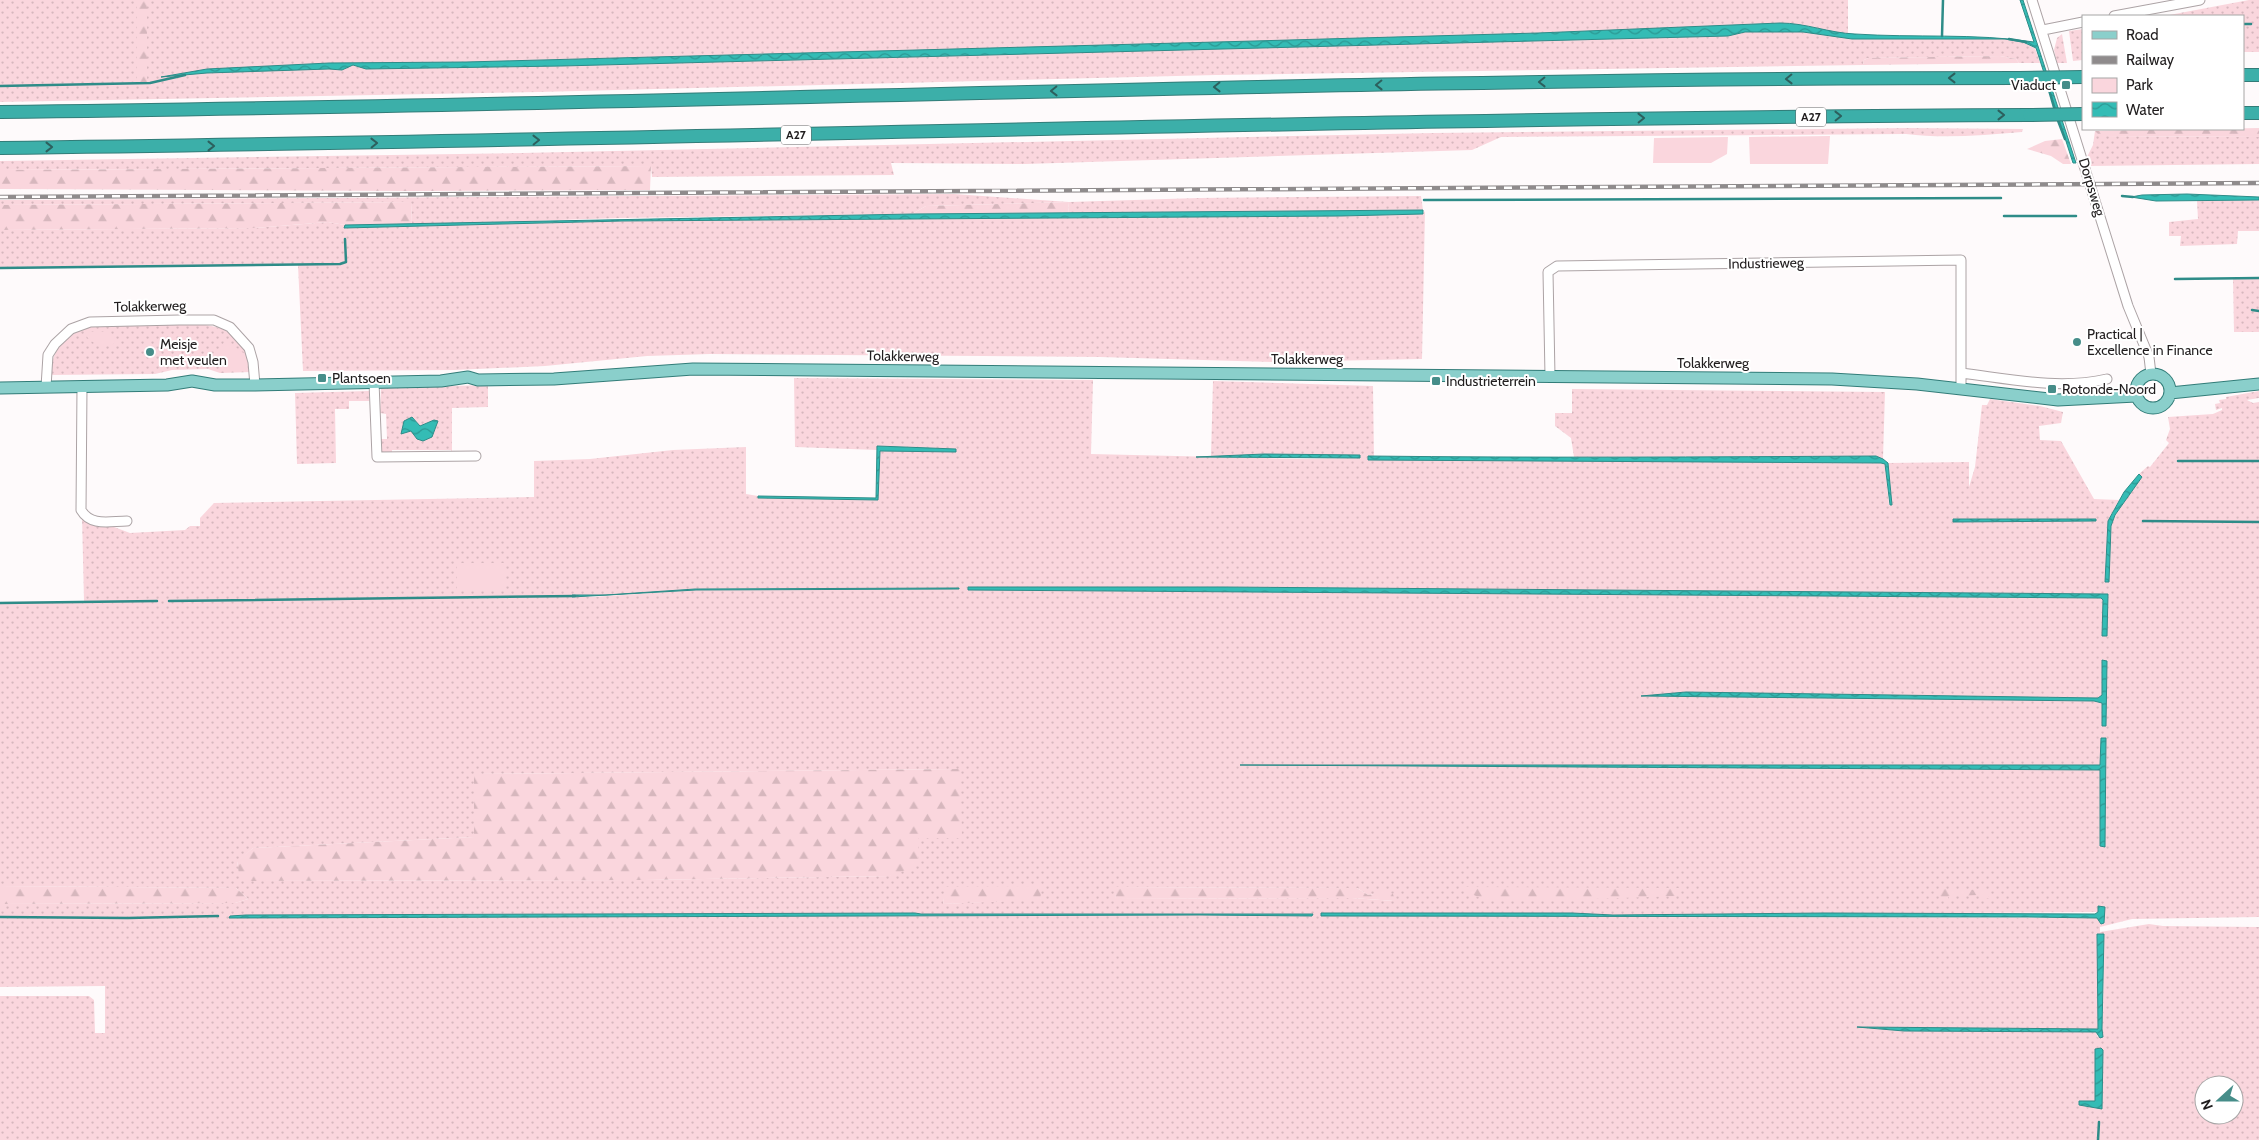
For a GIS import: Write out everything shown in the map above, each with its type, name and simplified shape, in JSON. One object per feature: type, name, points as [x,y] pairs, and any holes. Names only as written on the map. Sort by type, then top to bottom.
[{"type":"highway","points":[[2244,75],[2259,75]]},
{"type":"highway","points":[[0,112],[526,104],[1217,87],[2082,77]]},
{"type":"highway","points":[[2244,113],[2259,113]]},
{"type":"highway","name":"A27","points":[[0,148],[235,146],[1356,122],[2082,114]]},
{"type":"main road","name":"Tolakkerweg","points":[[0,388],[167,385],[192,381],[216,385],[442,381],[450,384],[468,384],[478,380],[554,379],[693,369],[1832,378],[1961,388],[2034,398],[2073,400],[2136,396]]},
{"type":"main road","points":[[2152,374],[2165,378],[2170,387],[2170,393],[2168,400],[2162,406],[2156,408],[2146,407],[2136,396],[2136,388],[2140,380],[2152,374]]},
{"type":"main road","points":[[2170,393],[2259,384]]},
{"type":"street","name":"Dorpsweg","points":[[2032,0],[2043,30],[2128,306],[2149,357],[2152,374]]},
{"type":"street","points":[[2119,15],[2200,0]]},
{"type":"street","points":[[2043,30],[2082,22]]},
{"type":"street","name":"Industrieweg","points":[[1550,376],[1548,272],[1557,266],[1961,260],[1961,388]]},
{"type":"street","name":"Tolakkerweg","points":[[46,387],[48,355],[55,344],[71,329],[90,322],[179,320],[214,320],[230,326],[249,348],[253,362],[255,385]]},
{"type":"street","points":[[1962,373],[2036,382],[2074,384],[2107,379]]},
{"type":"street","points":[[374,382],[377,457],[476,456]]},
{"type":"street","points":[[82,387],[81,510],[84,516],[94,522],[127,521]]},
{"type":"green space","points":[[0,0],[137,0],[137,83],[147,82],[147,0],[1848,0],[1848,39],[2005,39],[2023,42],[2035,48],[2040,63],[2019,63],[2016,59],[2000,56],[1868,58],[1864,60],[1863,65],[1216,75],[539,92],[0,102]]},
{"type":"green space","points":[[137,0],[147,0],[147,83],[137,83]]},
{"type":"green space","points":[[2249,0],[2259,0],[2259,52],[2244,52],[2244,15],[2169,15]]},
{"type":"green space","points":[[2082,29],[2082,60],[2073,61],[2069,31]]},
{"type":"green space","points":[[2062,34],[2067,63],[2057,63],[2054,50],[2057,38]]},
{"type":"green space","points":[[2000,56],[2016,59],[2019,63],[1863,65],[1864,60],[1868,58]]},
{"type":"green space","points":[[1909,128],[2023,129],[2022,132],[1949,136],[1906,134],[1501,137],[1472,150],[1025,164],[891,163],[894,175],[652,177],[651,166],[0,170],[0,161],[522,153],[1434,133]]},
{"type":"green space","points":[[2244,128],[2259,128],[2259,137],[2100,136],[2095,131],[2244,130]]},
{"type":"green space","points":[[2095,131],[2101,136],[2259,137],[2259,164],[2090,166],[2087,157],[2093,145]]},
{"type":"green space","points":[[1830,136],[1828,164],[1750,164],[1749,137]]},
{"type":"green space","points":[[1728,137],[1727,154],[1711,163],[1653,163],[1654,138]]},
{"type":"green space","points":[[2062,139],[2071,164],[2063,164],[2051,156],[2027,149],[2045,141]]},
{"type":"green space","points":[[651,166],[650,190],[0,189],[0,170]]},
{"type":"green space","points":[[954,194],[1069,202],[926,206],[912,214],[619,218],[412,225],[411,202],[0,205],[0,200]]},
{"type":"green space","points":[[1421,196],[1423,210],[1068,214],[1069,202],[1199,198]]},
{"type":"green space","points":[[2259,200],[2259,231],[2238,231],[2237,244],[2180,246],[2181,236],[2169,236],[2169,222],[2198,219],[2197,201]]},
{"type":"green space","points":[[411,202],[412,225],[345,225],[328,222],[255,228],[0,230],[0,205]]},
{"type":"green space","points":[[1069,202],[1068,214],[912,214],[926,206]]},
{"type":"green space","points":[[1425,211],[1422,359],[1275,362],[1100,357],[710,354],[647,356],[545,366],[454,370],[303,371],[298,265],[0,267],[0,230],[255,228],[328,222],[345,225],[344,228],[614,221],[1341,216],[1423,214]]},
{"type":"green space","points":[[2233,278],[2259,278],[2259,332],[2234,332]]},
{"type":"green space","points":[[105,324],[196,324],[220,328],[231,333],[240,341],[247,353],[251,372],[220,373],[208,369],[172,370],[155,374],[50,375],[55,355],[63,341],[75,332],[89,327]]},
{"type":"green space","points":[[88,332],[108,332],[114,336],[115,343],[103,347],[100,346],[87,337]]},
{"type":"green space","points":[[225,339],[246,355],[248,369],[227,369],[219,356]]},
{"type":"green space","points":[[794,378],[1093,380],[1091,454],[1301,459],[1360,458],[1360,456],[1211,456],[1213,381],[1373,386],[1374,459],[1881,463],[1885,464],[1889,505],[1892,505],[1888,463],[1969,462],[1969,487],[1975,467],[1982,405],[1987,405],[1990,399],[2040,406],[2063,412],[2061,423],[2039,426],[2040,440],[2061,441],[2094,499],[2119,500],[2108,521],[2105,582],[2109,581],[2111,526],[2115,515],[2142,477],[2139,474],[2148,466],[2150,467],[2169,443],[2166,440],[2170,429],[2168,417],[2213,414],[2222,410],[2222,408],[2216,410],[2215,404],[2220,403],[2219,400],[2259,391],[2259,398],[2247,400],[2253,403],[2259,402],[2259,917],[2132,919],[2100,927],[2100,932],[2149,924],[2163,926],[2259,927],[2259,1140],[0,1140],[0,996],[89,996],[94,1000],[95,1033],[105,1033],[105,986],[0,987],[0,904],[235,903],[248,899],[236,888],[0,886],[0,602],[84,601],[82,515],[130,533],[185,530],[190,526],[200,526],[200,518],[214,503],[534,497],[534,461],[590,459],[673,450],[746,447],[746,494],[758,496],[758,498],[878,500],[880,451],[956,449],[878,446],[877,450],[795,447]],"holes":[[[1953,519],[2096,519],[2096,521],[1953,522]],[[969,587],[1223,587],[2107,594],[2107,635],[2102,635],[2103,600],[2101,598],[969,590]],[[959,588],[901,590],[696,590],[593,597],[573,595],[606,595],[695,589]],[[2102,660],[2107,661],[2106,726],[2102,726],[2102,703],[2094,701],[1649,696],[1686,692],[2098,698],[2102,696]],[[2106,738],[2105,846],[2100,846],[2100,770],[1293,765],[2100,765]],[[960,769],[918,838],[890,876],[645,880],[241,881],[237,862],[253,848],[474,837],[474,774]],[[946,887],[1041,899],[943,904]],[[1117,887],[1357,888],[1368,895],[1374,894],[1394,901],[1352,898],[1115,899]],[[2098,912],[2097,918],[1618,917],[1569,915],[1322,916],[1321,914],[1572,913],[1613,915]],[[1313,914],[1312,916],[230,918],[246,915]],[[2097,934],[2104,934],[2103,1016],[2098,1038],[2096,1032],[1904,1031],[1867,1028],[2098,1029]]]},
{"type":"green space","points":[[488,385],[488,407],[452,408],[452,453],[451,450],[392,450],[392,454],[381,452],[380,439],[387,439],[386,414],[380,413],[381,388]],"holes":[[[413,418],[420,426],[434,420],[436,427],[432,437],[415,434],[411,431],[402,434]]]},
{"type":"green space","points":[[1572,389],[1885,392],[1883,459],[1876,456],[1574,457],[1571,438],[1555,426],[1555,413],[1572,413]]},
{"type":"green space","points":[[369,391],[369,401],[349,401],[349,409],[335,409],[336,463],[297,464],[295,393]]},
{"type":"green space","points":[[457,563],[505,563],[505,589],[457,589]]},
{"type":"green space","points":[[960,769],[962,838],[918,838],[919,865],[890,876],[645,880],[240,881],[237,861],[253,848],[474,837],[474,774]]},
{"type":"green space","points":[[0,886],[236,888],[248,899],[235,903],[0,904]]},
{"type":"green space","points":[[1042,886],[1040,900],[943,904],[945,887]]},
{"type":"green space","points":[[1116,887],[1357,888],[1368,895],[1374,894],[1381,888],[1393,894],[1395,901],[1352,898],[1115,899]]},
{"type":"green space","points":[[1461,887],[1680,888],[1677,896],[1591,899],[1483,899],[1460,889]]},
{"type":"green space","points":[[1940,889],[1983,890],[1990,898],[1983,899],[1978,895],[1948,896],[1948,901],[1936,894]]},
{"type":"water","points":[[2020,0],[2023,0],[2076,163],[2073,163],[2036,48],[2023,42],[2005,39],[1852,39],[1803,32],[1745,32],[1728,36],[562,66],[366,69],[353,65],[342,70],[207,73],[161,77],[207,69],[329,63],[466,62],[1254,41],[1538,33],[1780,23],[1855,34],[2012,39],[2034,42]]},
{"type":"water","points":[[2187,194],[2259,197],[2259,200],[2156,201],[2131,197]]},
{"type":"water","points":[[1423,210],[1423,214],[1341,216],[622,221],[344,228],[345,225],[912,214]]},
{"type":"water","points":[[412,417],[420,426],[434,420],[438,421],[432,437],[423,441],[417,439],[411,431],[401,434],[404,421]]},
{"type":"water","points":[[877,446],[956,449],[956,452],[880,451],[878,500],[758,498],[758,496],[876,498]]},
{"type":"water","points":[[1264,454],[1360,455],[1360,458],[1196,457]]},
{"type":"water","points":[[1368,456],[1876,456],[1888,463],[1892,505],[1890,505],[1885,464],[1881,463],[1368,460]]},
{"type":"water","points":[[2139,474],[2142,477],[2115,515],[2111,526],[2109,582],[2105,582],[2108,521],[2124,492]]},
{"type":"water","points":[[1953,519],[2096,519],[2096,521],[1953,522]]},
{"type":"water","points":[[968,587],[1223,587],[2108,594],[2107,636],[2102,636],[2103,600],[2101,598],[968,590]]},
{"type":"water","points":[[959,588],[696,590],[572,597],[572,595],[606,595],[695,589]]},
{"type":"water","points":[[2102,660],[2107,661],[2106,726],[2102,726],[2102,703],[2094,701],[1641,696],[1686,692],[2098,698],[2102,695]]},
{"type":"water","points":[[2101,738],[2106,738],[2105,847],[2100,846],[2100,770],[1240,765],[2100,765]]},
{"type":"water","points":[[2098,906],[2105,907],[2104,923],[2101,924],[2097,918],[2028,917],[1321,916],[1321,913],[1572,913],[1613,915],[1825,913],[2095,914],[2098,912]]},
{"type":"water","points":[[1313,914],[1312,916],[229,918],[230,916],[246,915]]},
{"type":"water","points":[[2097,934],[2104,934],[2103,1037],[2100,1038],[2096,1032],[1904,1031],[1857,1027],[2098,1029]]},
{"type":"water","points":[[2101,1048],[2103,1050],[2102,1109],[2079,1105],[2079,1101],[2095,1101],[2095,1049]]},
{"type":"waterway","points":[[1942,36],[1943,0]]},
{"type":"waterway","points":[[2244,24],[2251,24]]},
{"type":"waterway","points":[[2009,39],[2026,42]]},
{"type":"waterway","points":[[0,86],[150,83],[185,75]]},
{"type":"waterway","points":[[2049,90],[2055,111]]},
{"type":"waterway","points":[[2057,118],[2065,139]]},
{"type":"waterway","points":[[2122,196],[2133,197]]},
{"type":"waterway","points":[[1424,200],[2001,198]]},
{"type":"waterway","points":[[2004,216],[2076,216]]},
{"type":"waterway","points":[[0,268],[340,264],[346,262],[345,239]]},
{"type":"waterway","points":[[2175,279],[2259,278]]},
{"type":"waterway","points":[[2252,310],[2259,311]]},
{"type":"waterway","points":[[2178,461],[2259,461]]},
{"type":"waterway","points":[[2143,521],[2259,522]]},
{"type":"waterway","points":[[169,601],[575,596]]},
{"type":"waterway","points":[[0,603],[157,601]]},
{"type":"waterway","points":[[0,917],[128,918],[218,916]]},
{"type":"waterway","points":[[2098,1140],[2099,1122]]},
{"type":"railway","points":[[0,197],[2259,183]]},
{"type":"place","name":"Viaduct","points":[[2066,85]]},
{"type":"place","name":"Practical | Excellence in Finance","points":[[2077,342]]},
{"type":"place","name":"Meisje met veulen","points":[[150,352]]},
{"type":"place","name":"Plantsoen","points":[[322,378]]},
{"type":"place","name":"Industrieterrein","points":[[1436,381]]},
{"type":"place","name":"Rotonde-Noord","points":[[2052,389]]}]
